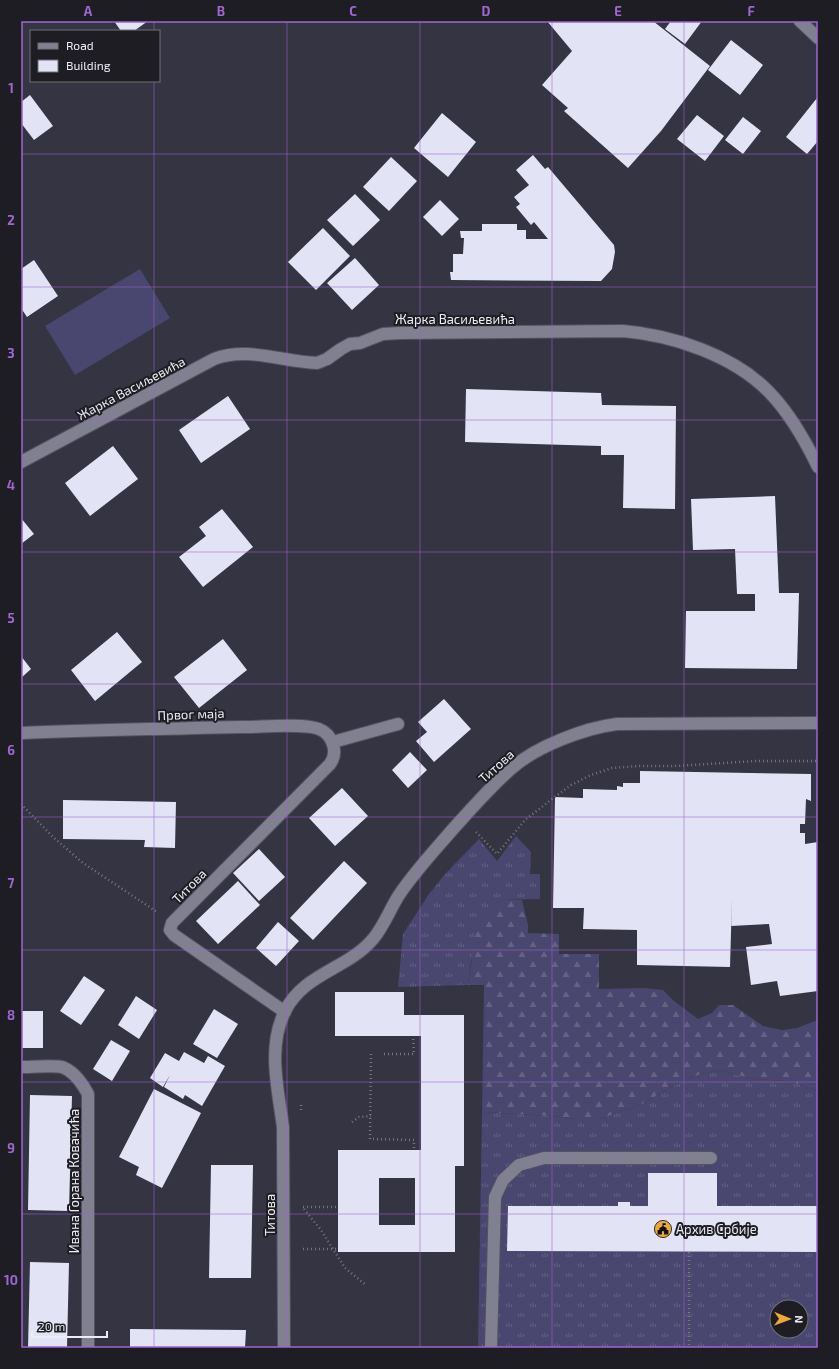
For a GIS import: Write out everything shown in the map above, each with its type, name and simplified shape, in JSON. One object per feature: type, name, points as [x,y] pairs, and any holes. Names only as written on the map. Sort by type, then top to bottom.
[{"type":"street","points":[[800,21],[818,38]]},
{"type":"street","name":"Жарка Васиљевића","points":[[21,462],[214,359],[223,356],[247,354],[320,362],[350,344],[360,343],[383,334],[400,332],[624,331],[660,336],[720,357],[739,368],[769,392],[783,407],[804,438],[818,467]]},
{"type":"street","name":"Титова","points":[[284,1348],[283,1127],[279,1104],[274,1052],[278,1030],[285,1012],[296,995],[310,982],[351,958],[373,939],[399,895],[421,865],[512,767],[536,752],[558,741],[584,731],[596,727],[617,724],[818,723]]},
{"type":"street","points":[[333,742],[398,724]]},
{"type":"street","name":"Првог маја","points":[[21,733],[283,726],[307,727],[320,730],[328,735],[333,742]]},
{"type":"street","name":"Титова","points":[[285,1012],[174,935],[170,930],[172,923],[330,764],[333,759],[334,752],[333,742]]},
{"type":"street","name":"Ивана Горана Ковачића","points":[[21,1067],[62,1067],[71,1072],[80,1081],[88,1094],[88,1348]]},
{"type":"street","points":[[491,1348],[495,1197],[503,1180],[519,1165],[544,1158],[711,1158]]},
{"type":"path","points":[[473,829],[497,854],[525,820],[552,799],[577,782],[591,775],[612,768],[757,761],[818,761]]},
{"type":"path","points":[[21,804],[54,838],[83,863],[172,923]]},
{"type":"path","points":[[384,1054],[414,1054],[413,1036]]},
{"type":"path","points":[[371,1054],[370,1140],[414,1140],[414,1150]]},
{"type":"path","points":[[352,1122],[359,1117],[371,1116]]},
{"type":"path","points":[[338,1207],[301,1207],[320,1230],[345,1268],[366,1285]]},
{"type":"path","points":[[300,1249],[338,1249]]},
{"type":"path","points":[[689,1252],[689,1348]]},
{"type":"green space","points":[[140,269],[170,318],[75,375],[45,326]]},
{"type":"green space","points":[[516,836],[531,852],[530,874],[540,874],[540,899],[502,900],[471,961],[468,985],[398,987],[403,934],[429,894],[445,874],[479,839],[497,861]]},
{"type":"green space","points":[[502,900],[522,900],[528,925],[528,933],[559,934],[559,954],[599,954],[599,989],[644,988],[663,990],[674,1001],[698,1019],[712,1013],[719,1005],[733,1005],[763,1026],[782,1030],[797,1028],[815,1021],[818,1022],[818,1091],[788,1081],[754,1079],[718,1070],[701,1074],[680,1082],[642,1104],[600,1119],[578,1119],[482,1112],[484,985],[468,985],[476,929],[486,912]]},
{"type":"green space","points":[[718,1070],[754,1079],[788,1081],[818,1091],[818,1348],[478,1348],[482,1112],[578,1119],[600,1119],[642,1104],[680,1082],[701,1074]]},
{"type":"building","points":[[114,21],[148,21],[135,30],[120,30]]},
{"type":"building","points":[[547,21],[653,21],[710,66],[661,131],[628,168],[564,111],[568,108],[542,85],[572,51]]},
{"type":"building","points":[[671,21],[702,21],[685,44],[665,29]]},
{"type":"building","points":[[731,40],[763,65],[740,95],[708,70]]},
{"type":"building","points":[[30,95],[53,126],[34,140],[21,123],[21,102]]},
{"type":"building","points":[[817,98],[818,141],[807,154],[786,137]]},
{"type":"building","points":[[442,113],[476,142],[448,177],[414,148]]},
{"type":"building","points":[[697,115],[724,136],[705,161],[677,139]]},
{"type":"building","points":[[743,117],[761,131],[743,154],[725,140]]},
{"type":"building","points":[[533,155],[545,169],[548,167],[614,245],[615,252],[612,269],[601,281],[451,280],[450,272],[453,272],[453,254],[463,254],[464,238],[461,238],[460,231],[482,231],[482,224],[517,224],[517,230],[526,230],[526,239],[548,239],[534,222],[531,225],[516,207],[520,204],[514,197],[529,185],[516,170]]},
{"type":"building","points":[[391,157],[417,181],[389,211],[363,187]]},
{"type":"building","points":[[355,194],[380,220],[353,246],[327,220]]},
{"type":"building","points":[[440,200],[459,219],[442,236],[423,217]]},
{"type":"building","points":[[323,228],[350,256],[316,290],[288,262]]},
{"type":"building","points":[[355,258],[379,285],[352,310],[327,283]]},
{"type":"building","points":[[34,260],[58,296],[27,317],[21,308],[21,269]]},
{"type":"building","points":[[466,389],[601,393],[602,405],[676,406],[675,509],[623,508],[624,455],[601,455],[601,446],[465,442]]},
{"type":"building","points":[[228,396],[250,429],[201,463],[179,430]]},
{"type":"building","points":[[113,446],[138,479],[90,516],[65,483]]},
{"type":"building","points":[[775,496],[779,593],[799,593],[797,669],[685,668],[686,611],[755,611],[755,594],[737,594],[735,549],[693,550],[691,499]]},
{"type":"building","points":[[222,509],[253,547],[203,587],[179,557],[206,536],[199,527]]},
{"type":"building","points":[[21,518],[34,534],[21,544]]},
{"type":"building","points":[[117,632],[142,662],[95,701],[71,670]]},
{"type":"building","points":[[223,639],[247,670],[199,708],[174,677]]},
{"type":"building","points":[[21,656],[31,669],[21,678]]},
{"type":"building","points":[[444,699],[471,729],[434,762],[416,741],[427,732],[418,722]]},
{"type":"building","points":[[410,752],[427,770],[408,788],[392,770]]},
{"type":"building","points":[[640,771],[811,774],[811,801],[806,799],[805,824],[800,824],[800,833],[805,833],[805,844],[818,842],[818,991],[780,996],[777,981],[751,985],[746,947],[772,944],[769,924],[731,926],[730,967],[637,965],[637,930],[583,929],[584,908],[553,908],[555,797],[583,798],[583,789],[617,790],[617,786],[623,787],[623,783],[640,783]]},
{"type":"building","points":[[342,788],[368,816],[335,846],[309,818]]},
{"type":"building","points":[[63,800],[176,802],[175,848],[144,847],[145,840],[63,839]]},
{"type":"building","points":[[259,849],[285,877],[259,901],[233,873]]},
{"type":"building","points":[[344,861],[367,883],[313,940],[290,918]]},
{"type":"building","points":[[238,881],[260,905],[218,944],[196,921]]},
{"type":"building","points":[[278,922],[299,941],[276,966],[256,948]]},
{"type":"building","points":[[84,976],[105,990],[81,1025],[60,1011]]},
{"type":"building","points":[[335,992],[404,992],[404,1015],[464,1015],[464,1166],[455,1166],[455,1252],[338,1252],[338,1150],[421,1150],[421,1036],[335,1036]],"holes":[[[379,1178],[415,1178],[415,1225],[379,1225]]]},
{"type":"building","points":[[136,996],[157,1010],[139,1039],[118,1025]]},
{"type":"building","points":[[214,1009],[238,1024],[217,1058],[193,1044]]},
{"type":"building","points":[[21,1011],[43,1011],[43,1048],[21,1048]]},
{"type":"building","points":[[111,1040],[130,1051],[112,1081],[93,1069]]},
{"type":"building","points":[[184,1052],[204,1063],[208,1056],[225,1066],[202,1106],[185,1095],[183,1099],[164,1087],[170,1075],[163,1087],[150,1078],[165,1053],[179,1061]]},
{"type":"building","points":[[154,1089],[201,1113],[162,1188],[136,1175],[139,1167],[119,1157]]},
{"type":"building","points":[[30,1095],[72,1096],[69,1211],[28,1210]]},
{"type":"building","points":[[211,1165],[253,1165],[251,1278],[209,1278]]},
{"type":"building","name":"Архив Србије","points":[[648,1173],[717,1173],[717,1206],[818,1206],[818,1252],[507,1251],[508,1206],[618,1206],[618,1202],[630,1202],[630,1206],[648,1206]]},
{"type":"building","points":[[30,1262],[69,1263],[67,1348],[28,1348]]},
{"type":"building","points":[[130,1329],[246,1330],[245,1348],[130,1348]]},
{"type":"place","name":"Архив Србије","points":[[663,1229]]}]
